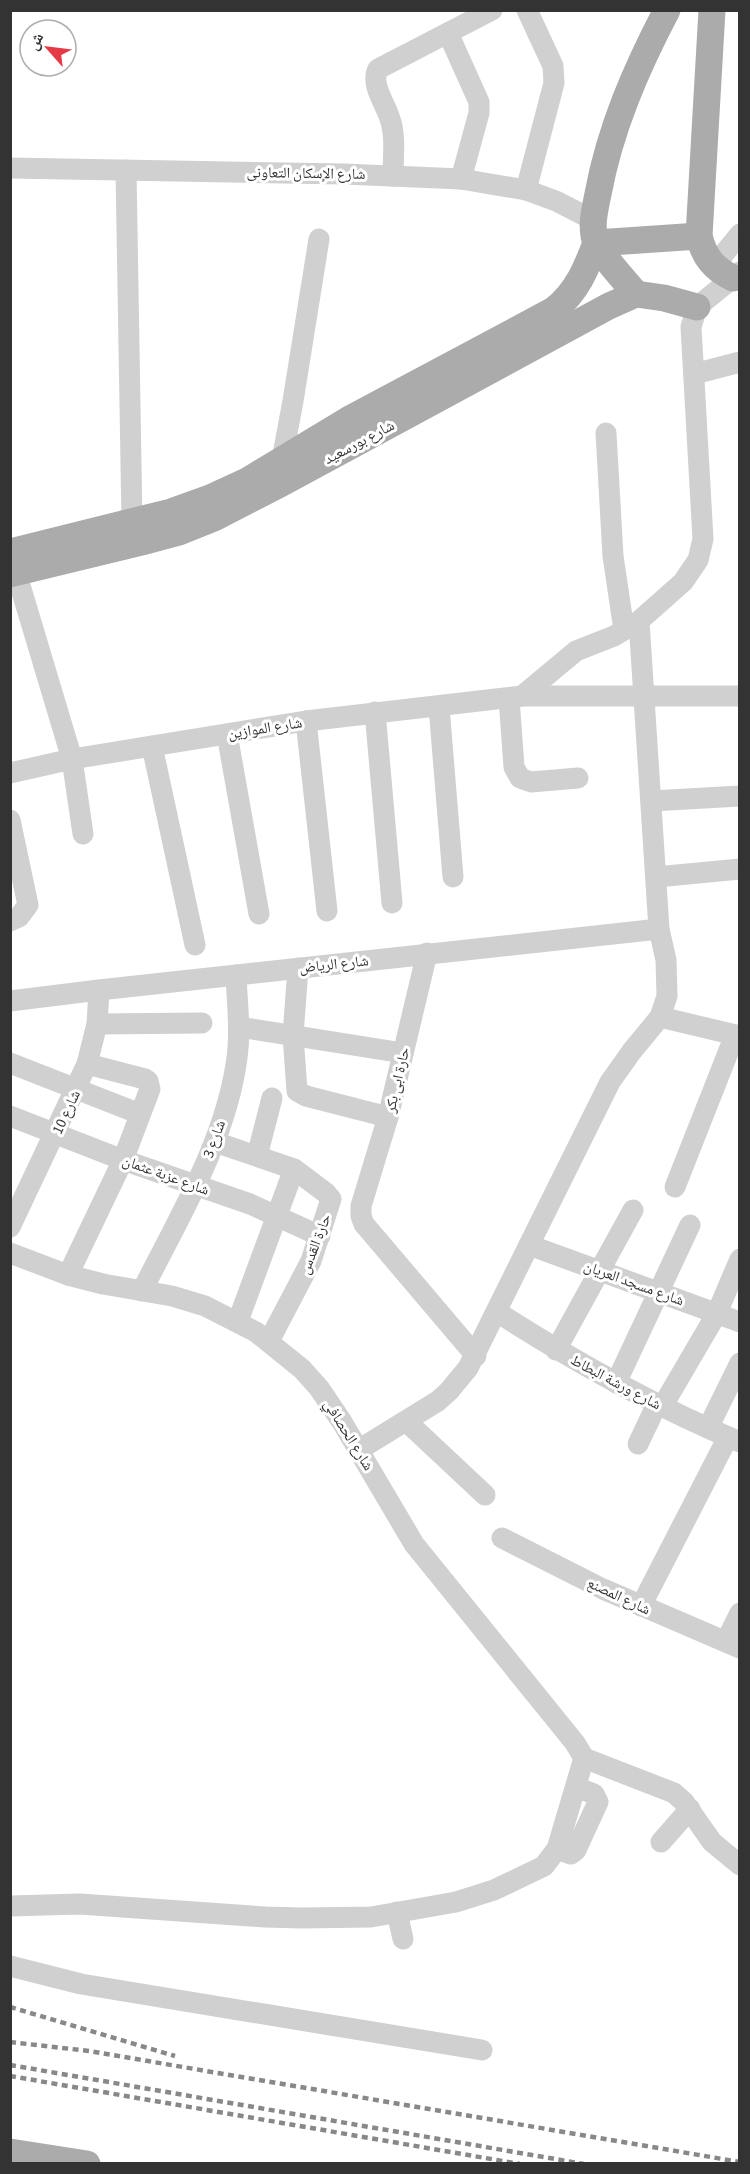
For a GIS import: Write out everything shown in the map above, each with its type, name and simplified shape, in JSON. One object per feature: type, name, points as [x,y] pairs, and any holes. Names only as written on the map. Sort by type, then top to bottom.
[{"type":"main road","name":"شارع بورسعيد","points":[[12,566],[132,523],[171,513],[247,481],[348,420],[554,310],[573,292],[585,271],[595,232],[604,163],[616,124],[632,80],[667,10]]},
{"type":"main road","points":[[712,10],[699,236],[701,247],[729,272]]},
{"type":"main road","points":[[595,232],[699,236]]},
{"type":"main road","points":[[595,232],[636,294],[664,298],[696,307]]},
{"type":"main road","name":"شارع بورسعيد","points":[[12,566],[170,534],[214,518],[609,306],[636,294]]},
{"type":"main road","points":[[10,2152],[87,2163]]},
{"type":"street","points":[[393,176],[393,132],[375,75],[382,66],[492,10]]},
{"type":"street","points":[[526,190],[554,83],[553,66],[527,10]]},
{"type":"street","points":[[448,33],[479,102],[479,114],[461,179]]},
{"type":"street","name":"شارع الإسكان التعاونى","points":[[10,168],[461,179],[526,190],[556,201],[595,232]]},
{"type":"street","points":[[126,170],[132,523]]},
{"type":"street","points":[[578,778],[531,782],[520,778],[514,767],[515,697],[576,651],[631,625],[682,582],[698,560],[703,539],[691,327],[696,307],[729,272],[740,234]]},
{"type":"street","points":[[282,460],[319,239]]},
{"type":"street","points":[[694,374],[740,362]]},
{"type":"street","points":[[360,1449],[449,1391],[460,1380],[476,1356],[610,1082],[660,1017],[667,996],[666,960],[658,928],[645,697],[614,556],[606,433]]},
{"type":"street","points":[[12,566],[72,759],[83,834]]},
{"type":"street","name":"شارع الموازين","points":[[10,772],[72,759],[306,721],[515,697],[740,696]]},
{"type":"street","points":[[439,707],[453,877]]},
{"type":"street","points":[[375,712],[392,903]]},
{"type":"street","points":[[306,721],[327,911]]},
{"type":"street","points":[[227,734],[259,914]]},
{"type":"street","points":[[152,746],[195,945]]},
{"type":"street","points":[[651,801],[740,796]]},
{"type":"street","points":[[10,820],[28,897],[28,905],[24,912],[19,918],[10,921]]},
{"type":"street","points":[[656,877],[740,869]]},
{"type":"street","name":"شارع الرياض","points":[[10,1001],[658,928]]},
{"type":"street","name":"حارة ابى بكر","points":[[427,953],[388,1118],[361,1206],[361,1216],[364,1224],[476,1356]]},
{"type":"street","points":[[298,968],[293,1035],[296,1083],[300,1094],[388,1118]]},
{"type":"street","name":"شارع 3","points":[[141,1291],[215,1142],[235,1067],[239,1027],[236,975]]},
{"type":"street","name":"شارع 10","points":[[10,1227],[87,1064],[97,1024],[99,990]]},
{"type":"street","points":[[660,1017],[737,1035],[675,1187]]},
{"type":"street","points":[[97,1024],[202,1023]]},
{"type":"street","points":[[239,1027],[403,1053]]},
{"type":"street","points":[[10,1064],[140,1114]]},
{"type":"street","points":[[68,1275],[123,1160],[150,1089],[148,1082],[144,1079],[87,1064]]},
{"type":"street","points":[[257,1156],[272,1098]]},
{"type":"street","name":"شارع عزبة عثمان","points":[[10,1116],[123,1160],[278,1215],[320,1236]]},
{"type":"street","name":"حارة القدس","points":[[215,1142],[294,1169],[331,1199],[311,1261],[269,1341]]},
{"type":"street","points":[[238,1321],[294,1169]]},
{"type":"street","points":[[556,1350],[633,1210]]},
{"type":"street","points":[[616,1383],[690,1225]]},
{"type":"street","name":"شارع مسجد العريان","points":[[529,1245],[740,1322]]},
{"type":"street","name":"شارع الحصافي","points":[[10,1253],[68,1275],[103,1284],[172,1296],[205,1306],[238,1321],[269,1341],[302,1369],[319,1388],[360,1449],[414,1544],[575,1743],[584,1758]]},
{"type":"street","points":[[638,1444],[717,1313],[740,1259]]},
{"type":"street","name":"شارع ورشة البطاط","points":[[497,1312],[556,1350],[616,1383],[659,1406],[734,1439]]},
{"type":"street","points":[[708,1428],[740,1363]]},
{"type":"street","points":[[406,1420],[485,1495]]},
{"type":"street","points":[[641,1606],[734,1439]]},
{"type":"street","name":"شارع المصنع","points":[[502,1538],[641,1606],[733,1645]]},
{"type":"street","points":[[733,1645],[740,1613]]},
{"type":"street","points":[[10,1906],[80,1904],[302,1918],[371,1917],[456,1902],[494,1890],[544,1866],[557,1849],[584,1758],[667,1789],[680,1797],[712,1842],[740,1865]]},
{"type":"street","points":[[661,1842],[690,1809]]},
{"type":"street","points":[[397,1912],[403,1939]]},
{"type":"street","points":[[10,1966],[81,1984],[482,2050]]},
{"type":"railway","points":[[10,2007],[175,2056]]},
{"type":"railway","points":[[10,2042],[89,2051],[740,2162]]},
{"type":"railway","points":[[10,2065],[584,2164]]},
{"type":"railway","points":[[10,2076],[520,2164]]}]
